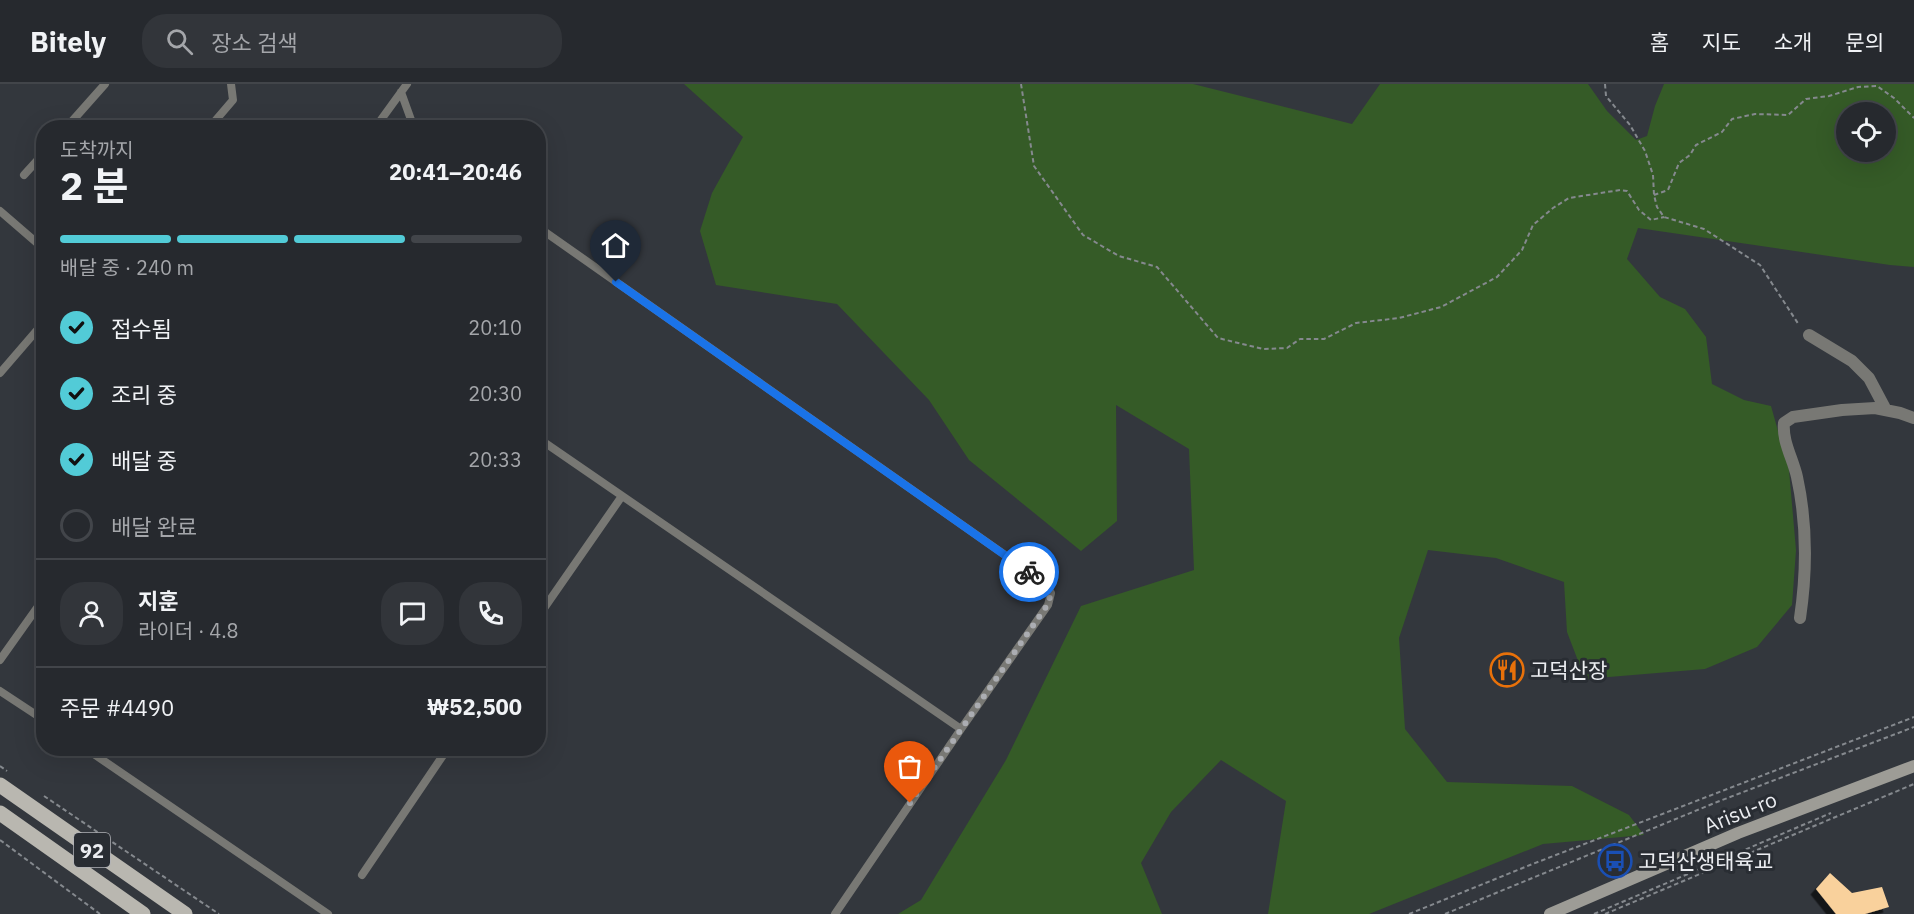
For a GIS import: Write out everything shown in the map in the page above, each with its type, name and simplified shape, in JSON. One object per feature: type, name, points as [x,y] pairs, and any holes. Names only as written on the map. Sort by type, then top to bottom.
[{"type":"main road","name":"Arisu-ro","points":[[1550,914],[1738,833],[1914,766]]},
{"type":"main road","name":"92","points":[[0,785],[185,914]]},
{"type":"main road","name":"92","points":[[0,813],[143,914]]},
{"type":"street","points":[[1809,335],[1852,361],[1869,378],[1886,410]]},
{"type":"street","points":[[1800,618],[1804,590],[1804,519],[1797,477],[1783,434],[1784,423],[1793,417],[1875,408],[1914,418]]},
{"type":"lane","points":[[73,120],[105,84]]},
{"type":"lane","points":[[216,120],[232,100],[231,84]]},
{"type":"lane","points":[[381,120],[404,88]]},
{"type":"lane","points":[[404,88],[412,120]]},
{"type":"lane","points":[[24,175],[36,162]]},
{"type":"lane","points":[[0,211],[36,242]]},
{"type":"lane","points":[[546,233],[1042,581],[1051,593],[1048,604],[835,914]]},
{"type":"lane","points":[[0,373],[36,331]]},
{"type":"lane","points":[[546,444],[961,729]]},
{"type":"lane","points":[[546,605],[622,496]]},
{"type":"lane","points":[[0,660],[36,609]]},
{"type":"lane","points":[[0,691],[36,715]]},
{"type":"lane","points":[[97,756],[328,914]]},
{"type":"lane","points":[[362,875],[443,756]]},
{"type":"path","points":[[1021,84],[1034,166],[1083,235],[1119,256],[1157,267],[1218,338],[1263,349],[1287,348],[1300,339],[1324,339],[1356,323],[1399,318],[1442,307],[1497,277],[1522,250],[1533,225],[1553,208],[1569,198],[1620,190],[1627,191],[1642,214],[1651,220],[1664,217],[1704,229],[1760,265],[1799,325],[1809,335]]},
{"type":"path","points":[[1605,84],[1606,96],[1630,125],[1645,151],[1653,175],[1657,207],[1664,217]]},
{"type":"path","points":[[1654,195],[1668,190],[1679,163],[1690,155],[1696,145],[1722,132],[1732,119],[1755,114],[1788,115],[1806,99],[1829,96],[1858,87],[1877,86],[1894,98],[1914,118]]},
{"type":"path","points":[[1409,914],[1914,717]]},
{"type":"path","points":[[1445,914],[1717,802],[1914,727]]},
{"type":"path","points":[[0,766],[15,777]]},
{"type":"path","points":[[1605,914],[1914,784]]},
{"type":"path","points":[[45,796],[219,914]]},
{"type":"path","points":[[1594,914],[1832,813]]},
{"type":"path","points":[[0,840],[100,914]]},
{"type":"green space","points":[[684,84],[1193,84],[1352,124],[1380,84],[1588,84],[1607,111],[1636,140],[1647,136],[1664,84],[1914,84],[1914,267],[1638,228],[1627,259],[1660,297],[1685,309],[1706,337],[1712,384],[1744,400],[1771,406],[1789,470],[1796,550],[1792,605],[1757,647],[1705,669],[1585,679],[1567,632],[1564,582],[1496,558],[1428,550],[1399,638],[1405,729],[1447,782],[1572,786],[1629,815],[1644,835],[1543,844],[1369,914],[1268,914],[1286,801],[1221,760],[1171,812],[1141,863],[1162,914],[898,914],[921,900],[1006,760],[1081,606],[1194,570],[1189,449],[1116,405],[1117,521],[1081,551],[969,460],[929,400],[837,304],[716,285],[700,231],[712,193],[743,137]]},
{"type":"building","points":[[1830,873],[1852,893],[1882,887],[1889,907],[1865,914],[1836,914],[1816,889]]},
{"type":"way so far","points":[[910,803],[1048,604],[1051,593],[1042,581],[1029,572]]},
{"type":"place","name":"고덕산장","points":[[1507,670]]},
{"type":"place","name":"고덕산생태육교","points":[[1615,861]]},
{"type":"route","points":[[616,282],[1029,572]]}]
